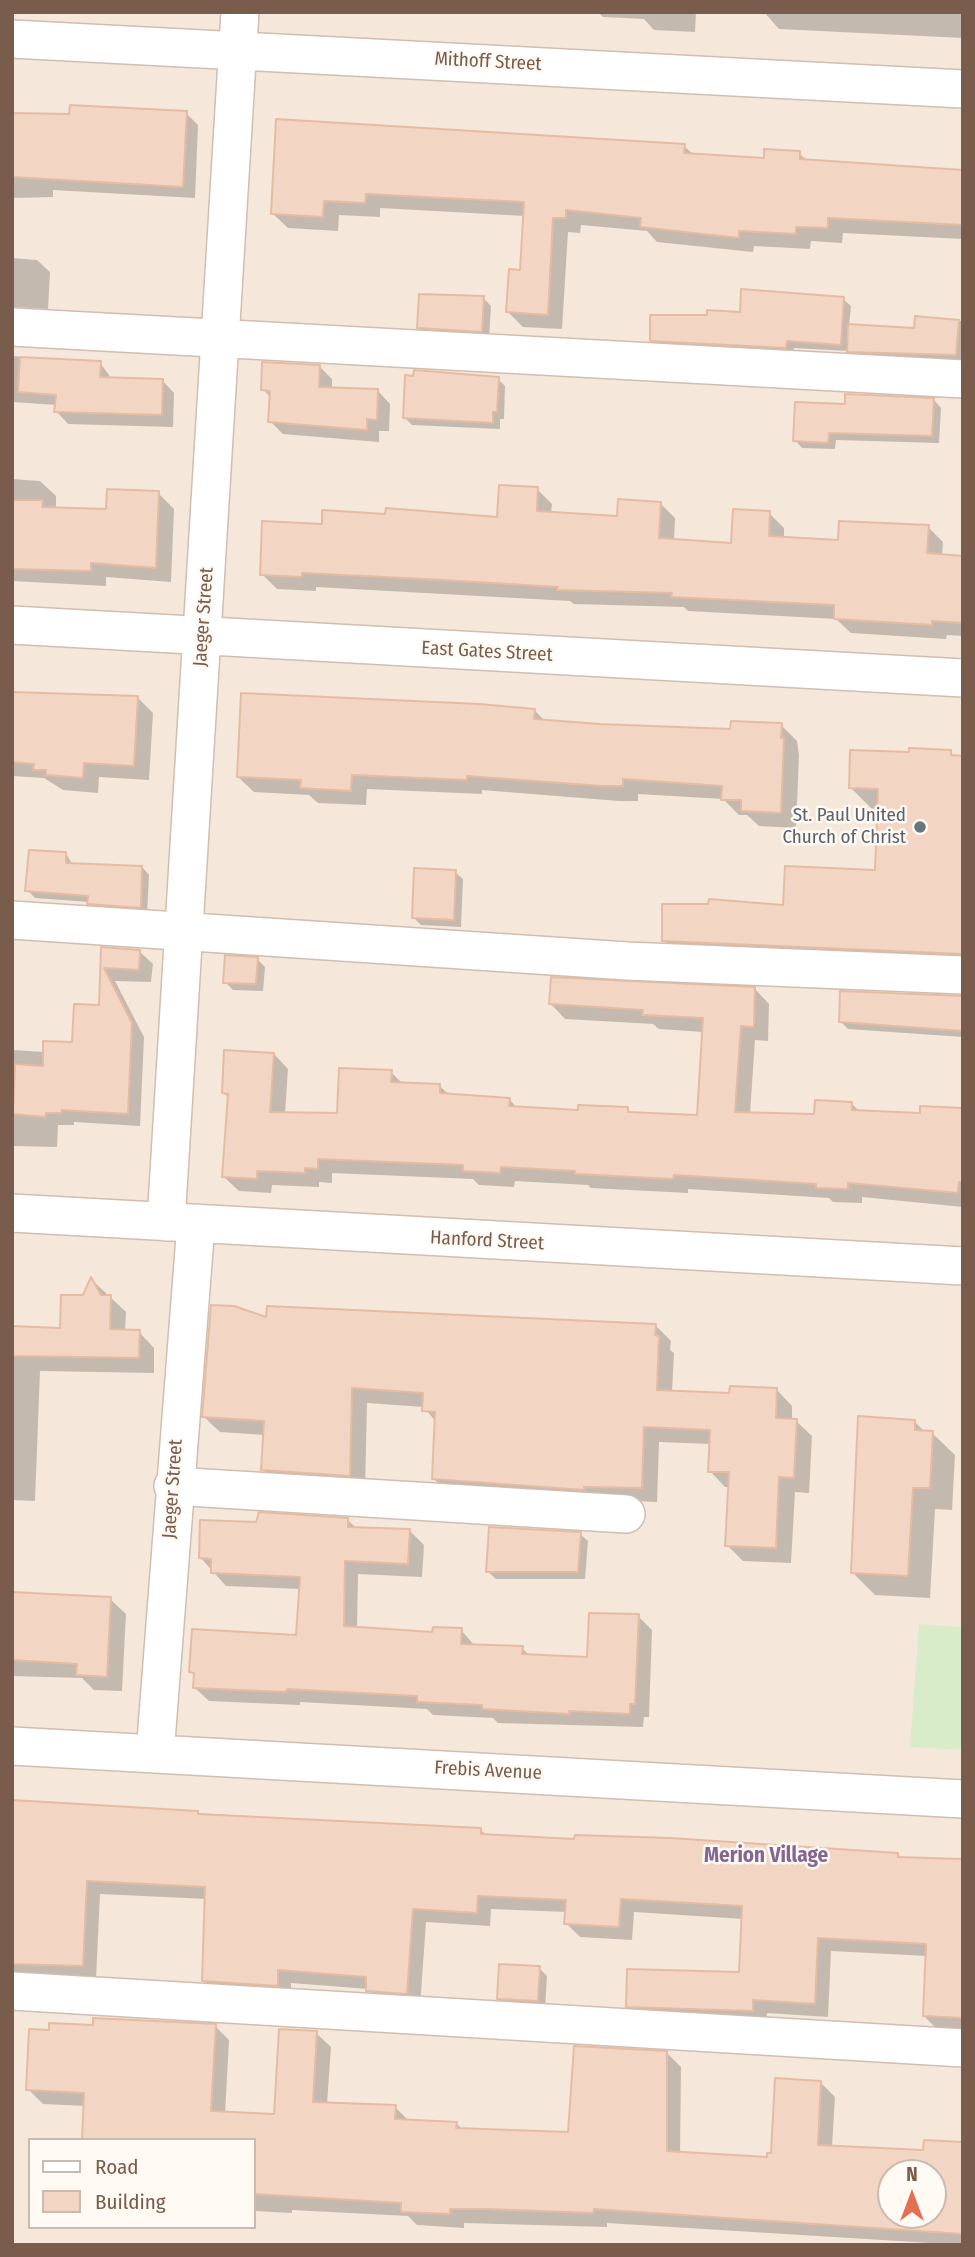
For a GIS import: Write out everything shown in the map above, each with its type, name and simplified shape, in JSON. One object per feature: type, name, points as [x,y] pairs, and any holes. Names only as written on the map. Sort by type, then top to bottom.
[{"type":"street","name":"Jaeger Street","points":[[155,1754],[173,1486],[181,1223],[184,930],[240,12]]},
{"type":"street","name":"Mithoff Street","points":[[12,39],[963,89]]},
{"type":"street","points":[[12,327],[221,336],[963,380]]},
{"type":"street","name":"East Gates Street","points":[[12,625],[963,678]]},
{"type":"street","points":[[12,920],[628,961],[963,975]]},
{"type":"street","name":"Hanford Street","points":[[12,1213],[963,1266]]},
{"type":"street","points":[[173,1486],[626,1514]]},
{"type":"street","name":"Frebis Avenue","points":[[12,1746],[963,1799]]},
{"type":"street","points":[[12,1991],[963,2048]]},
{"type":"shaded area","points":[[12,12],[963,12],[963,2245],[12,2245]]},
{"type":"green space","points":[[919,1624],[963,1627],[963,1750],[910,1747]]},
{"type":"building","points":[[70,105],[187,111],[183,187],[12,177],[12,113],[69,114]]},
{"type":"building","points":[[276,119],[685,144],[684,153],[764,158],[764,149],[800,151],[800,159],[963,170],[963,225],[828,218],[828,228],[796,227],[796,234],[739,231],[739,238],[640,227],[641,218],[566,210],[566,218],[553,218],[548,315],[506,312],[509,269],[520,270],[524,202],[366,194],[365,203],[324,201],[323,217],[271,214]]},
{"type":"building","points":[[741,289],[844,297],[841,345],[787,341],[786,348],[650,341],[650,315],[707,315],[707,310],[740,312]]},
{"type":"building","points":[[419,294],[484,296],[482,332],[417,328]]},
{"type":"building","points":[[915,316],[959,320],[956,355],[847,352],[848,324],[914,328]]},
{"type":"building","points":[[20,357],[101,361],[100,377],[163,379],[162,415],[54,412],[56,395],[18,392]]},
{"type":"building","points":[[262,362],[320,365],[319,387],[378,389],[377,420],[367,419],[367,430],[268,422],[270,391],[261,390]]},
{"type":"building","points":[[414,370],[499,377],[497,412],[493,412],[493,423],[403,418],[405,375],[413,376]]},
{"type":"building","points":[[845,394],[934,398],[932,436],[829,433],[828,443],[793,441],[795,402],[845,404]]},
{"type":"building","points":[[499,485],[538,487],[537,511],[617,516],[618,499],[661,502],[659,538],[731,543],[733,509],[770,511],[769,536],[838,540],[839,521],[929,525],[927,553],[963,556],[963,623],[932,621],[932,625],[834,619],[834,605],[671,597],[672,593],[557,590],[558,587],[302,573],[302,577],[260,575],[262,521],[322,524],[322,510],[385,514],[386,508],[497,517]]},
{"type":"building","points":[[107,489],[159,491],[156,568],[91,563],[91,571],[12,569],[12,500],[43,500],[42,507],[106,509]]},
{"type":"building","points":[[12,692],[138,696],[134,766],[84,763],[83,778],[46,775],[46,770],[33,770],[34,764],[12,762]]},
{"type":"building","points":[[241,693],[479,704],[535,709],[534,719],[600,724],[730,729],[731,721],[782,723],[781,738],[784,738],[781,813],[741,811],[741,800],[721,800],[722,786],[623,779],[623,786],[602,786],[467,776],[467,780],[352,775],[351,791],[300,788],[301,780],[237,777]]},
{"type":"building","name":"St. Paul United Church of Christ","points":[[909,748],[951,750],[951,755],[963,756],[962,954],[662,941],[662,904],[708,904],[709,899],[783,905],[785,866],[875,870],[878,789],[849,788],[850,750],[909,752]]},
{"type":"building","points":[[29,850],[66,852],[66,863],[142,866],[141,908],[87,904],[88,896],[25,891]]},
{"type":"building","points":[[414,868],[456,870],[454,920],[412,918]]},
{"type":"building","points":[[101,947],[140,950],[139,970],[104,968],[132,1023],[128,1114],[62,1110],[61,1113],[46,1113],[45,1117],[13,1114],[15,1064],[43,1066],[43,1041],[72,1042],[74,1004],[99,1005]]},
{"type":"building","points":[[225,955],[258,957],[256,984],[223,983]]},
{"type":"building","points":[[551,977],[755,987],[754,1027],[741,1026],[735,1112],[814,1114],[815,1100],[852,1102],[852,1110],[920,1113],[920,1106],[963,1108],[963,1182],[959,1182],[958,1193],[848,1183],[848,1189],[816,1188],[816,1184],[674,1175],[673,1179],[575,1174],[575,1171],[501,1167],[500,1173],[463,1171],[463,1165],[318,1159],[318,1169],[305,1168],[305,1173],[257,1171],[257,1179],[222,1177],[228,1094],[222,1093],[224,1050],[274,1053],[270,1112],[337,1113],[339,1068],[392,1070],[391,1082],[440,1084],[440,1093],[510,1098],[509,1106],[578,1110],[578,1105],[628,1107],[628,1112],[697,1115],[703,1018],[642,1015],[643,1010],[549,1004]]},
{"type":"building","points":[[840,991],[963,996],[963,1031],[839,1022]]},
{"type":"building","points":[[91,1277],[101,1295],[111,1295],[110,1329],[140,1330],[139,1358],[12,1356],[12,1326],[60,1328],[61,1295],[83,1295]]},
{"type":"building","points":[[211,1305],[234,1306],[266,1317],[267,1306],[656,1324],[655,1335],[659,1336],[657,1390],[729,1393],[730,1386],[777,1388],[776,1418],[797,1419],[794,1478],[779,1477],[776,1548],[725,1546],[729,1472],[708,1472],[710,1430],[644,1427],[642,1488],[584,1487],[584,1490],[432,1479],[435,1412],[422,1411],[423,1393],[352,1388],[350,1476],[261,1470],[264,1421],[202,1417]]},
{"type":"building","points":[[858,1416],[915,1420],[915,1430],[933,1431],[930,1488],[913,1488],[908,1576],[851,1573]]},
{"type":"building","points":[[259,1512],[348,1518],[348,1527],[410,1529],[408,1564],[345,1561],[344,1626],[432,1632],[433,1627],[462,1628],[461,1644],[523,1646],[522,1654],[587,1657],[589,1613],[639,1614],[635,1704],[630,1704],[630,1714],[482,1709],[482,1705],[417,1702],[417,1696],[287,1689],[286,1692],[193,1688],[194,1673],[189,1672],[192,1629],[296,1635],[300,1577],[211,1573],[211,1559],[199,1558],[200,1520],[256,1522]]},
{"type":"building","points":[[489,1527],[581,1532],[578,1572],[486,1572]]},
{"type":"building","points":[[12,1592],[111,1597],[107,1677],[76,1675],[77,1664],[12,1660]]},
{"type":"building","points":[[12,1800],[198,1811],[198,1814],[481,1828],[481,1834],[574,1839],[575,1835],[670,1838],[898,1853],[898,1857],[963,1859],[963,2018],[923,2016],[926,1944],[818,1938],[815,2004],[753,2000],[753,2011],[626,2007],[627,1969],[739,1972],[742,1906],[621,1899],[619,1927],[564,1924],[566,1900],[478,1896],[477,1913],[413,1909],[407,1994],[366,1991],[366,1977],[278,1970],[278,1986],[202,1981],[205,1887],[87,1881],[83,1966],[12,1964]]},
{"type":"building","points":[[499,1964],[540,1966],[538,2001],[497,1999]]},
{"type":"building","points":[[93,2018],[216,2024],[211,2111],[274,2114],[279,2029],[317,2031],[313,2102],[396,2105],[395,2119],[457,2122],[456,2128],[568,2132],[574,2046],[667,2051],[667,2151],[767,2157],[767,2153],[771,2153],[775,2078],[821,2081],[818,2145],[923,2150],[924,2140],[963,2142],[963,2234],[889,2229],[947,2229],[947,2159],[877,2159],[877,2228],[594,2209],[593,2213],[486,2209],[450,2209],[450,2214],[401,2212],[401,2203],[256,2194],[256,2138],[82,2138],[84,2093],[26,2090],[29,2029],[49,2030],[49,2023],[93,2025]]},
{"type":"place","name":"St. Paul United Church of Christ","points":[[920,827]]},
{"type":"district","name":"Merion Village","points":[[766,1856]]}]
